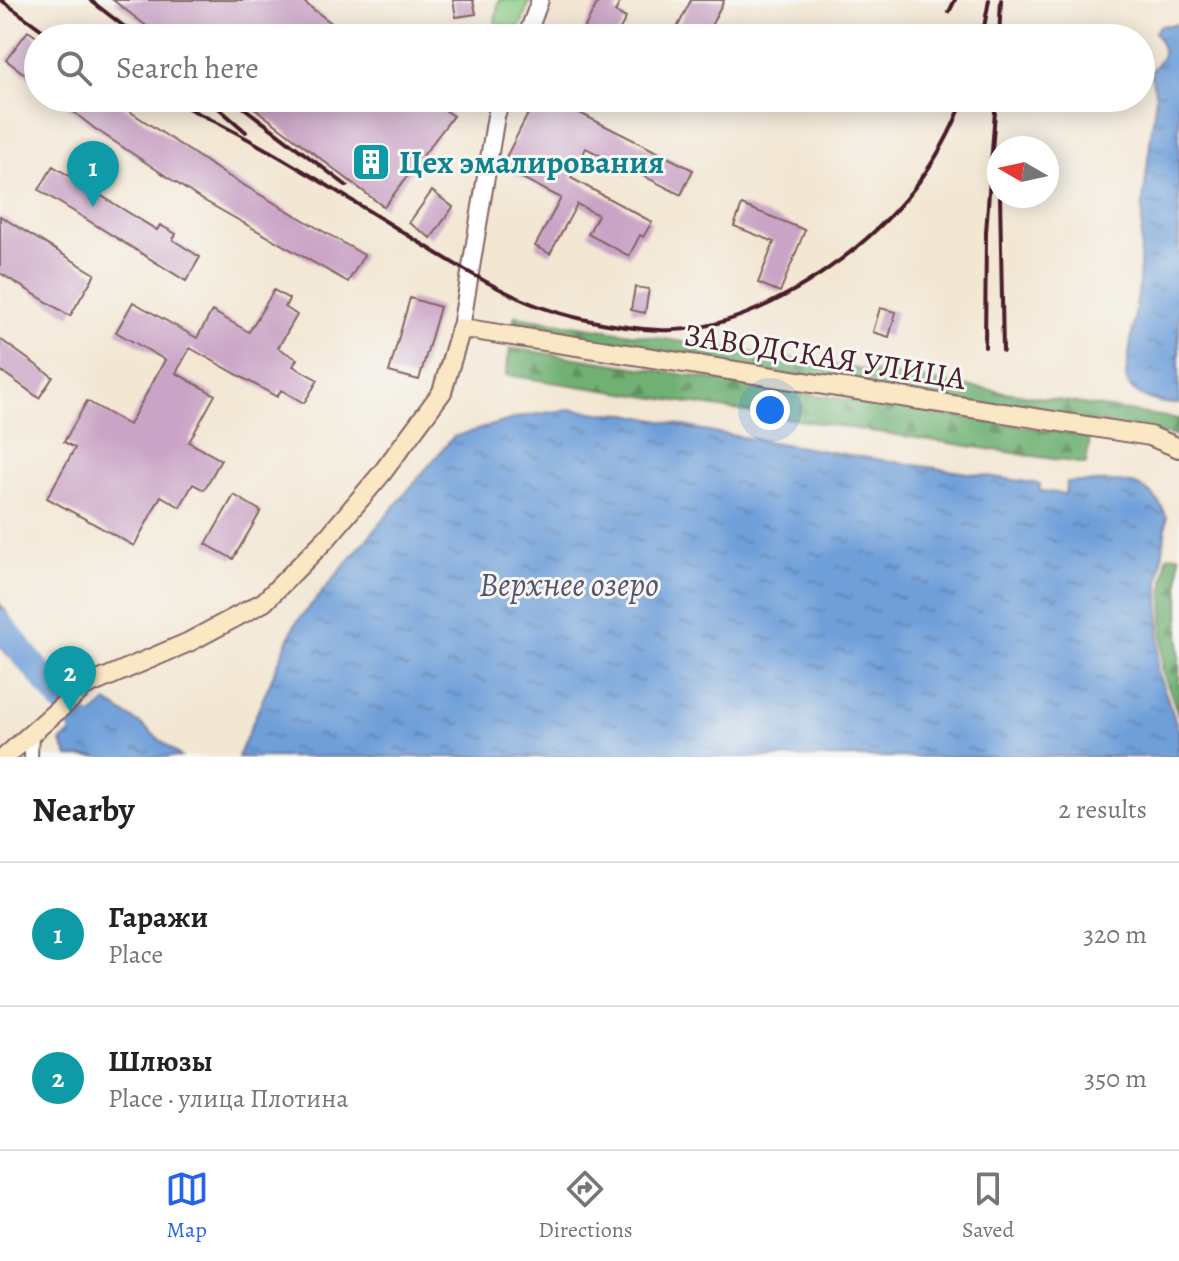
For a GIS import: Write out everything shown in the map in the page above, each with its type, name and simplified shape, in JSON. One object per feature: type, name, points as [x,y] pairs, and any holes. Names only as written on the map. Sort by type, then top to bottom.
[{"type":"main road","name":"ЗАВОДСКАЯ УЛИЦА","points":[[461,328],[1150,436],[1179,448]]},
{"type":"main road","points":[[5,757],[84,687],[189,642],[264,602],[328,537],[382,473],[442,392],[461,328]]},
{"type":"street","points":[[531,24],[540,0]]},
{"type":"street","points":[[461,328],[497,112]]},
{"type":"street","points":[[31,757],[39,725]]},
{"type":"green space","points":[[499,0],[530,0],[521,24],[495,23]]},
{"type":"green space","points":[[515,316],[1179,419],[1179,436],[512,332]]},
{"type":"green space","points":[[510,348],[1090,437],[1086,464],[506,375]]},
{"type":"green space","points":[[1179,555],[1179,716],[1162,670],[1167,556]]},
{"type":"water","points":[[1179,24],[1179,404],[1154,401],[1138,394],[1128,383],[1126,375],[1139,287],[1143,201],[1155,112],[1155,66],[1163,54],[1155,32],[1159,26]]},
{"type":"water","name":"Верхнее озеро","points":[[570,409],[628,414],[712,432],[1040,484],[1040,491],[1065,494],[1067,482],[1111,482],[1138,486],[1149,492],[1167,518],[1159,584],[1157,669],[1179,731],[1179,757],[238,757],[295,624],[453,437],[520,417]]},
{"type":"water","points":[[0,604],[58,678],[42,692],[0,646]]},
{"type":"water","points":[[107,702],[142,725],[181,757],[68,757],[61,742]]},
{"type":"building","points":[[113,0],[301,0],[333,24],[144,24]]},
{"type":"building","points":[[453,0],[473,0],[476,14],[456,17]]},
{"type":"building","points":[[599,0],[621,0],[615,12],[626,18],[623,24],[586,24]]},
{"type":"building","points":[[691,0],[724,0],[712,24],[679,24]]},
{"type":"building","points":[[24,36],[24,74],[6,60]]},
{"type":"building","points":[[74,112],[131,112],[223,173],[364,255],[348,282],[196,196]]},
{"type":"building","name":"Цех эмалирования","points":[[259,112],[448,112],[453,116],[384,207]]},
{"type":"building","points":[[529,112],[578,112],[693,170],[681,195],[630,169],[627,175],[615,169],[617,164],[586,148],[571,178],[652,222],[643,237],[640,235],[629,256],[588,234],[598,215],[577,204],[550,254],[535,246],[561,198],[501,167]]},
{"type":"building","points":[[53,166],[157,230],[160,225],[176,234],[173,240],[200,257],[186,281],[39,190]]},
{"type":"building","points":[[432,191],[453,207],[431,238],[409,223]]},
{"type":"building","points":[[742,205],[805,230],[780,292],[758,283],[774,242],[734,226]]},
{"type":"building","points":[[0,216],[95,274],[70,316],[0,273]]},
{"type":"building","points":[[635,287],[649,289],[645,313],[631,310]]},
{"type":"building","points":[[274,290],[289,299],[285,307],[297,315],[278,348],[297,359],[293,366],[318,380],[304,403],[281,390],[277,397],[190,348],[176,373],[215,395],[189,442],[221,460],[204,490],[193,484],[180,507],[161,496],[134,546],[47,498],[75,448],[64,442],[87,401],[129,425],[165,360],[116,332],[133,302],[197,338],[212,311],[249,332]]},
{"type":"building","points":[[410,298],[440,307],[419,380],[389,372]]},
{"type":"building","points":[[880,308],[896,312],[889,337],[873,332]]},
{"type":"building","points":[[0,339],[53,377],[39,398],[0,370]]},
{"type":"building","points":[[234,495],[261,511],[233,559],[206,544]]},
{"type":"waterway","points":[[0,624],[80,723],[118,757]]},
{"type":"railway","points":[[1,0],[34,24]]},
{"type":"railway","points":[[90,0],[121,24]]},
{"type":"railway","points":[[949,12],[955,0]]},
{"type":"railway","points":[[985,24],[989,0]]},
{"type":"railway","points":[[1000,24],[1001,0]]},
{"type":"railway","points":[[195,112],[322,182],[512,295],[546,309],[584,319],[659,330],[702,327],[745,314],[785,295],[846,256],[907,197],[940,150],[958,112]]},
{"type":"railway","points":[[223,112],[246,132]]},
{"type":"railway","points":[[249,112],[347,186]]},
{"type":"railway","points":[[985,347],[986,232],[995,112]]},
{"type":"railway","points":[[1000,208],[1003,351]]},
{"type":"place","name":"Цех эмалирования","points":[[371,162]]},
{"type":"place","name":"Гаражи","points":[[93,207]]},
{"type":"place","name":"Шлюзы","points":[[70,712]]}]
